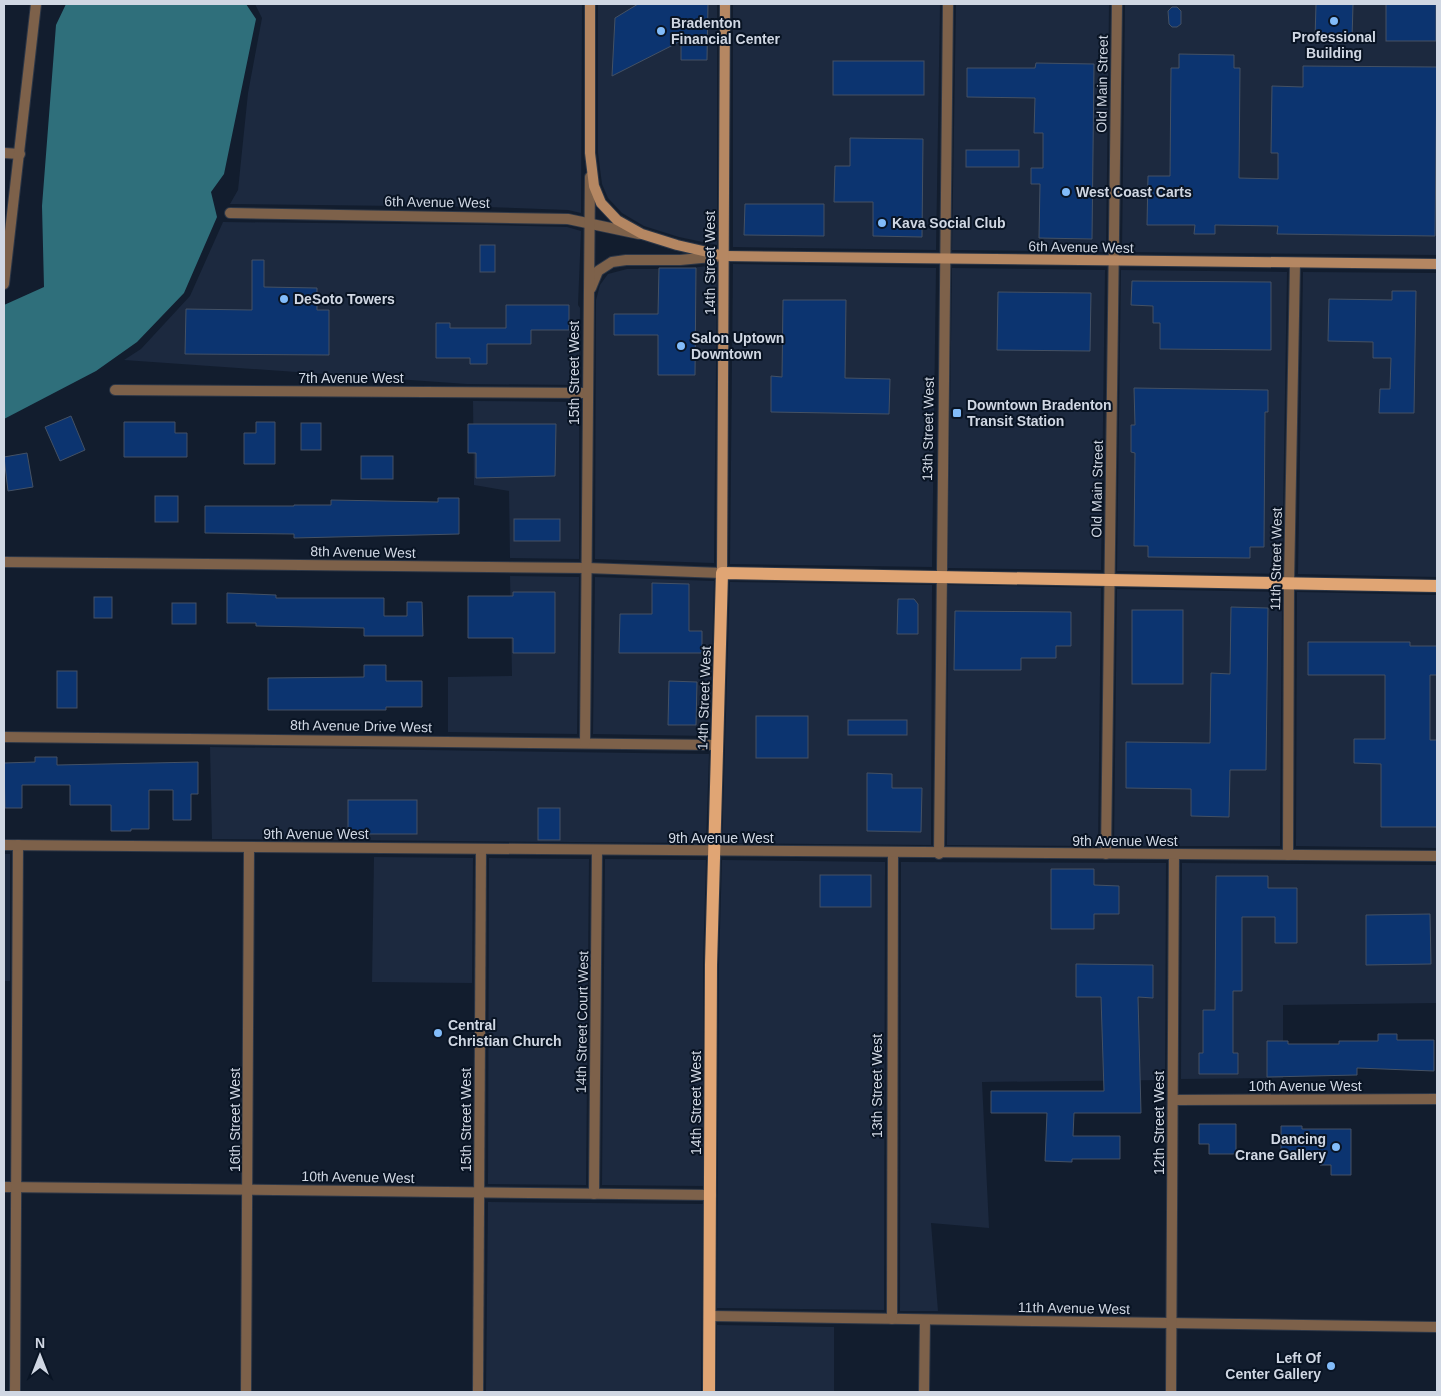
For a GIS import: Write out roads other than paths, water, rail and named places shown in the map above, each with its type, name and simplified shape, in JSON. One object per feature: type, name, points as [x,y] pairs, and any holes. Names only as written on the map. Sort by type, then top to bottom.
[{"type":"main road","name":"15th Street West","points":[[590,4],[590,153]]},
{"type":"main road","name":"14th Street West","points":[[709,1392],[711,965],[722,572],[725,4]]},
{"type":"main road","name":"6th Avenue West","points":[[590,153],[594,186],[601,203],[617,220],[642,234],[677,246],[725,256],[1437,264]]},
{"type":"main road","points":[[722,572],[1437,586]]},
{"type":"street","points":[[4,284],[36,4]]},
{"type":"street","name":"13th Street West","points":[[939,854],[940,577],[948,4]]},
{"type":"street","name":"Old Main Street","points":[[1106,854],[1117,4]]},
{"type":"street","points":[[4,153],[20,154]]},
{"type":"street","name":"15th Street West","points":[[585,743],[590,153]]},
{"type":"street","name":"6th Avenue West","points":[[230,213],[495,216],[568,219],[642,234]]},
{"type":"street","name":"6th Avenue West","points":[[588,299],[598,271],[612,262],[626,260],[680,260],[725,256]]},
{"type":"street","name":"11th Street West","points":[[1288,855],[1295,263]]},
{"type":"street","name":"7th Avenue West","points":[[115,390],[587,393]]},
{"type":"street","name":"8th Avenue West","points":[[4,562],[587,568],[722,572]]},
{"type":"street","name":"8th Avenue Drive West","points":[[4,737],[717,745]]},
{"type":"street","name":"9th Avenue West","points":[[4,845],[939,854],[1437,856]]},
{"type":"street","points":[[15,1392],[18,845]]},
{"type":"street","name":"16th Street West","points":[[246,1392],[249,848]]},
{"type":"street","name":"15th Street West","points":[[478,1392],[481,849]]},
{"type":"street","name":"14th Street Court West","points":[[594,1194],[597,850]]},
{"type":"street","name":"13th Street West","points":[[892,1319],[893,853]]},
{"type":"street","name":"12th Street West","points":[[1171,1392],[1174,854]]},
{"type":"street","name":"10th Avenue West","points":[[1173,1100],[1437,1099]]},
{"type":"street","name":"10th Avenue West","points":[[4,1187],[711,1195]]},
{"type":"street","name":"11th Avenue West","points":[[710,1316],[1437,1327]]},
{"type":"street","points":[[924,1392],[925,1320]]},
{"type":"place","name":"Professional Building","points":[[1334,21]]},
{"type":"place","name":"Bradenton Financial Center","points":[[661,31]]},
{"type":"place","name":"West Coast Carts","points":[[1066,192]]},
{"type":"place","name":"Kava Social Club","points":[[882,223]]},
{"type":"place","name":"DeSoto Towers","points":[[284,299]]},
{"type":"place","name":"Salon Uptown Downtown","points":[[681,346]]},
{"type":"place","name":"Downtown Bradenton Transit Station","points":[[957,413]]},
{"type":"place","name":"Central Christian Church","points":[[438,1033]]},
{"type":"place","name":"Dancing Crane Gallery","points":[[1336,1147]]},
{"type":"place","name":"Left Of Center Gallery","points":[[1331,1366]]}]
